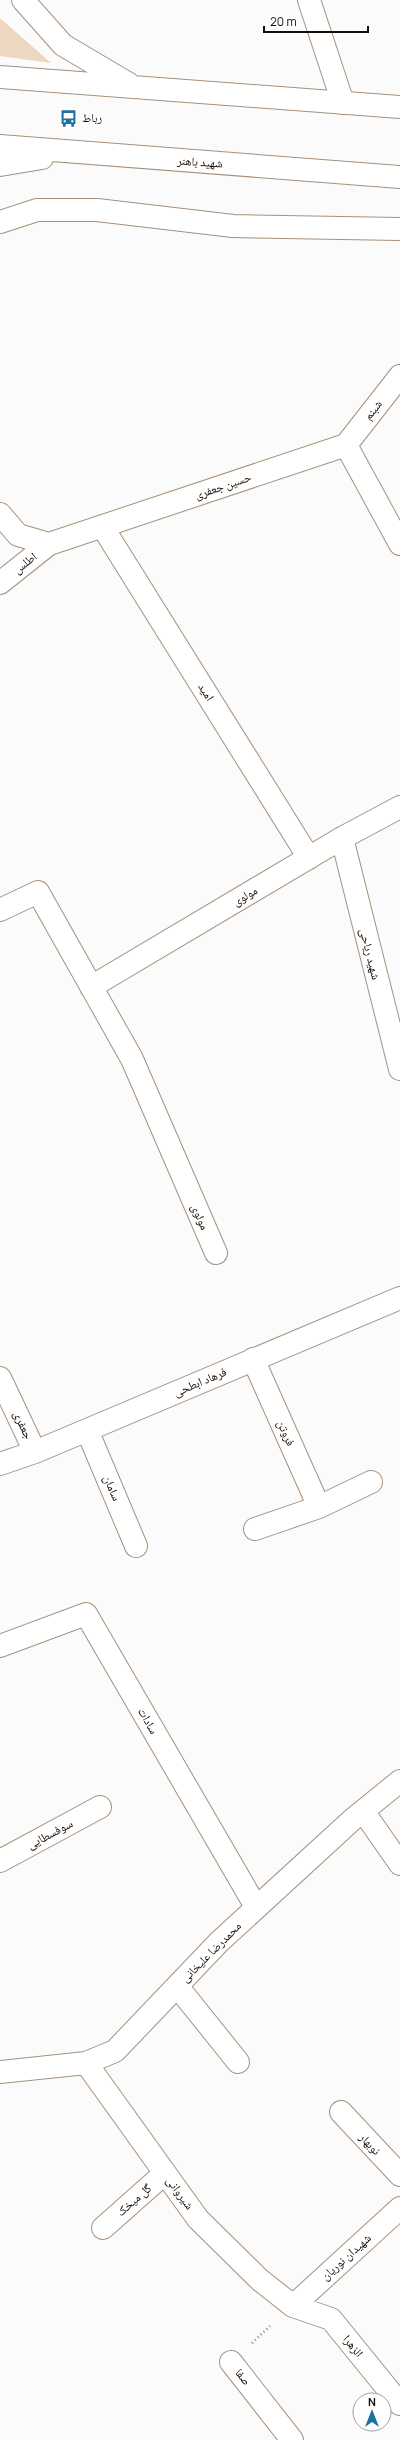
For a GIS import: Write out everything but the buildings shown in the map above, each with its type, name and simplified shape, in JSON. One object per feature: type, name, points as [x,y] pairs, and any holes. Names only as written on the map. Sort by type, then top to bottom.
[{"type":"street","points":[[23,0],[63,45],[134,87]]},
{"type":"street","points":[[308,0],[343,104]]},
{"type":"street","points":[[0,77],[343,104],[400,107]]},
{"type":"street","name":"شهید باهنر","points":[[0,146],[400,177]]},
{"type":"street","points":[[0,165],[80,152]]},
{"type":"street","points":[[0,222],[37,210],[98,210],[233,226],[400,229]]},
{"type":"street","name":"شبنم","points":[[346,445],[400,376]]},
{"type":"street","points":[[346,445],[400,544]]},
{"type":"street","name":"حسین جعفری","points":[[49,544],[346,445]]},
{"type":"street","points":[[0,514],[18,535],[49,544]]},
{"type":"street","name":"امید","points":[[102,526],[309,858]]},
{"type":"street","name":"اطلس","points":[[0,583],[49,544]]},
{"type":"street","name":"مولوی","points":[[91,987],[342,838],[400,807]]},
{"type":"street","name":"شهید ریاحی","points":[[342,838],[400,1069]]},
{"type":"street","name":"مولوی","points":[[0,910],[38,892],[132,1059],[216,1254]]},
{"type":"street","name":"فرهاد ابطحی","points":[[0,1464],[35,1452],[400,1298]]},
{"type":"street","name":"فروتن","points":[[253,1360],[319,1507]]},
{"type":"street","name":"جعفری","points":[[0,1378],[35,1452]]},
{"type":"street","name":"سامان","points":[[87,1430],[136,1546]]},
{"type":"street","points":[[255,1529],[319,1507],[371,1482]]},
{"type":"street","name":"سادات","points":[[0,1646],[86,1614],[256,1907]]},
{"type":"street","name":"محمدرضا علیخانی","points":[[0,2072],[86,2063],[116,2051],[219,1942],[363,1811],[400,1781]]},
{"type":"street","name":"سوفسطایی","points":[[0,1861],[100,1807]]},
{"type":"street","points":[[363,1811],[400,1864]]},
{"type":"street","points":[[177,1986],[238,2062]]},
{"type":"street","name":"شیروانی","points":[[86,2063],[198,2218],[260,2280],[293,2306]]},
{"type":"street","name":"نوبهار","points":[[341,2112],[400,2175]]},
{"type":"street","name":"گل میخک","points":[[103,2228],[165,2173]]},
{"type":"street","name":"شهیدان نوریان","points":[[293,2306],[400,2208]]},
{"type":"street","name":"الزهرا","points":[[293,2306],[331,2319],[400,2404]]},
{"type":"street","name":"صفا","points":[[231,2362],[292,2440]]},
{"type":"path","name":"صفا","points":[[231,2362],[293,2306]]},
{"type":"shaded area","points":[[0,18],[1,19],[51,63],[0,56]]},
{"type":"place","name":"رباط","points":[[69,118]]}]
